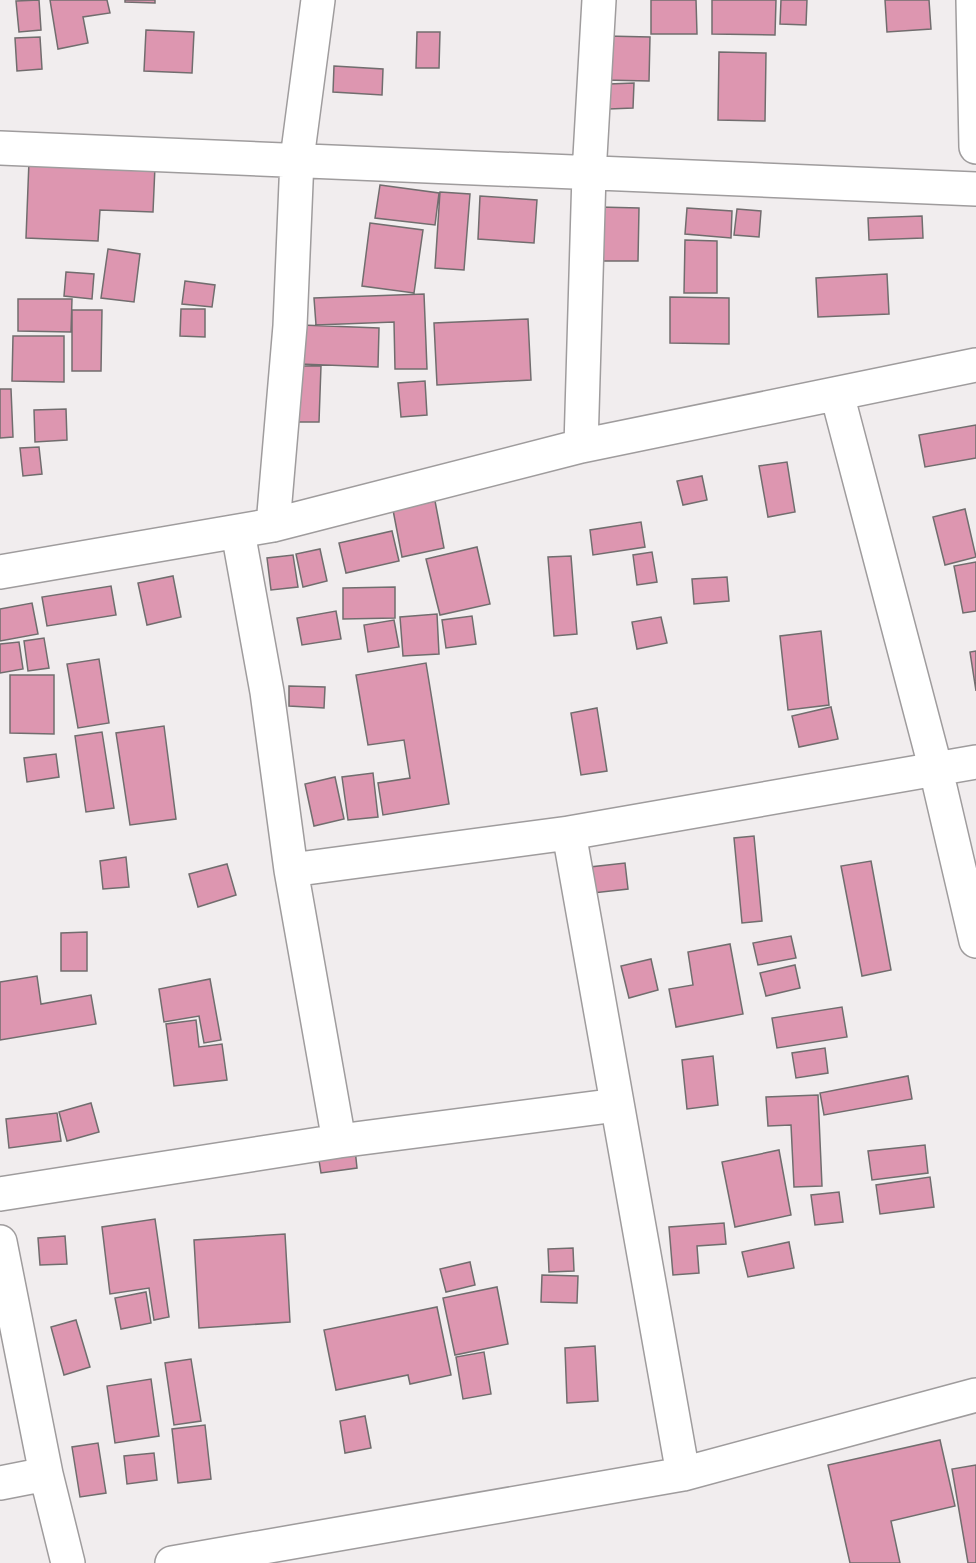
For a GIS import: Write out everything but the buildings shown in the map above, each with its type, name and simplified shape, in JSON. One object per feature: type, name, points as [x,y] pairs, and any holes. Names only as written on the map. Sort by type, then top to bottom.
[{"type":"street","points":[[273,525],[290,326],[297,159],[318,0]]},
{"type":"street","points":[[581,446],[589,174],[599,0]]},
{"type":"street","points":[[973,0],[976,147]]},
{"type":"street","points":[[0,148],[976,189]]},
{"type":"street","points":[[0,572],[273,525],[581,446],[976,365]]},
{"type":"street","points":[[837,394],[936,770],[976,941]]},
{"type":"street","points":[[238,532],[267,692],[291,870],[339,1141]]},
{"type":"street","points":[[291,870],[569,833],[976,762]]},
{"type":"street","points":[[569,833],[683,1474]]},
{"type":"street","points":[[0,1194],[339,1141],[617,1105]]},
{"type":"street","points":[[0,1242],[46,1474],[68,1563]]},
{"type":"street","points":[[172,1563],[683,1474],[976,1395]]},
{"type":"street","points":[[0,1483],[46,1474]]}]
